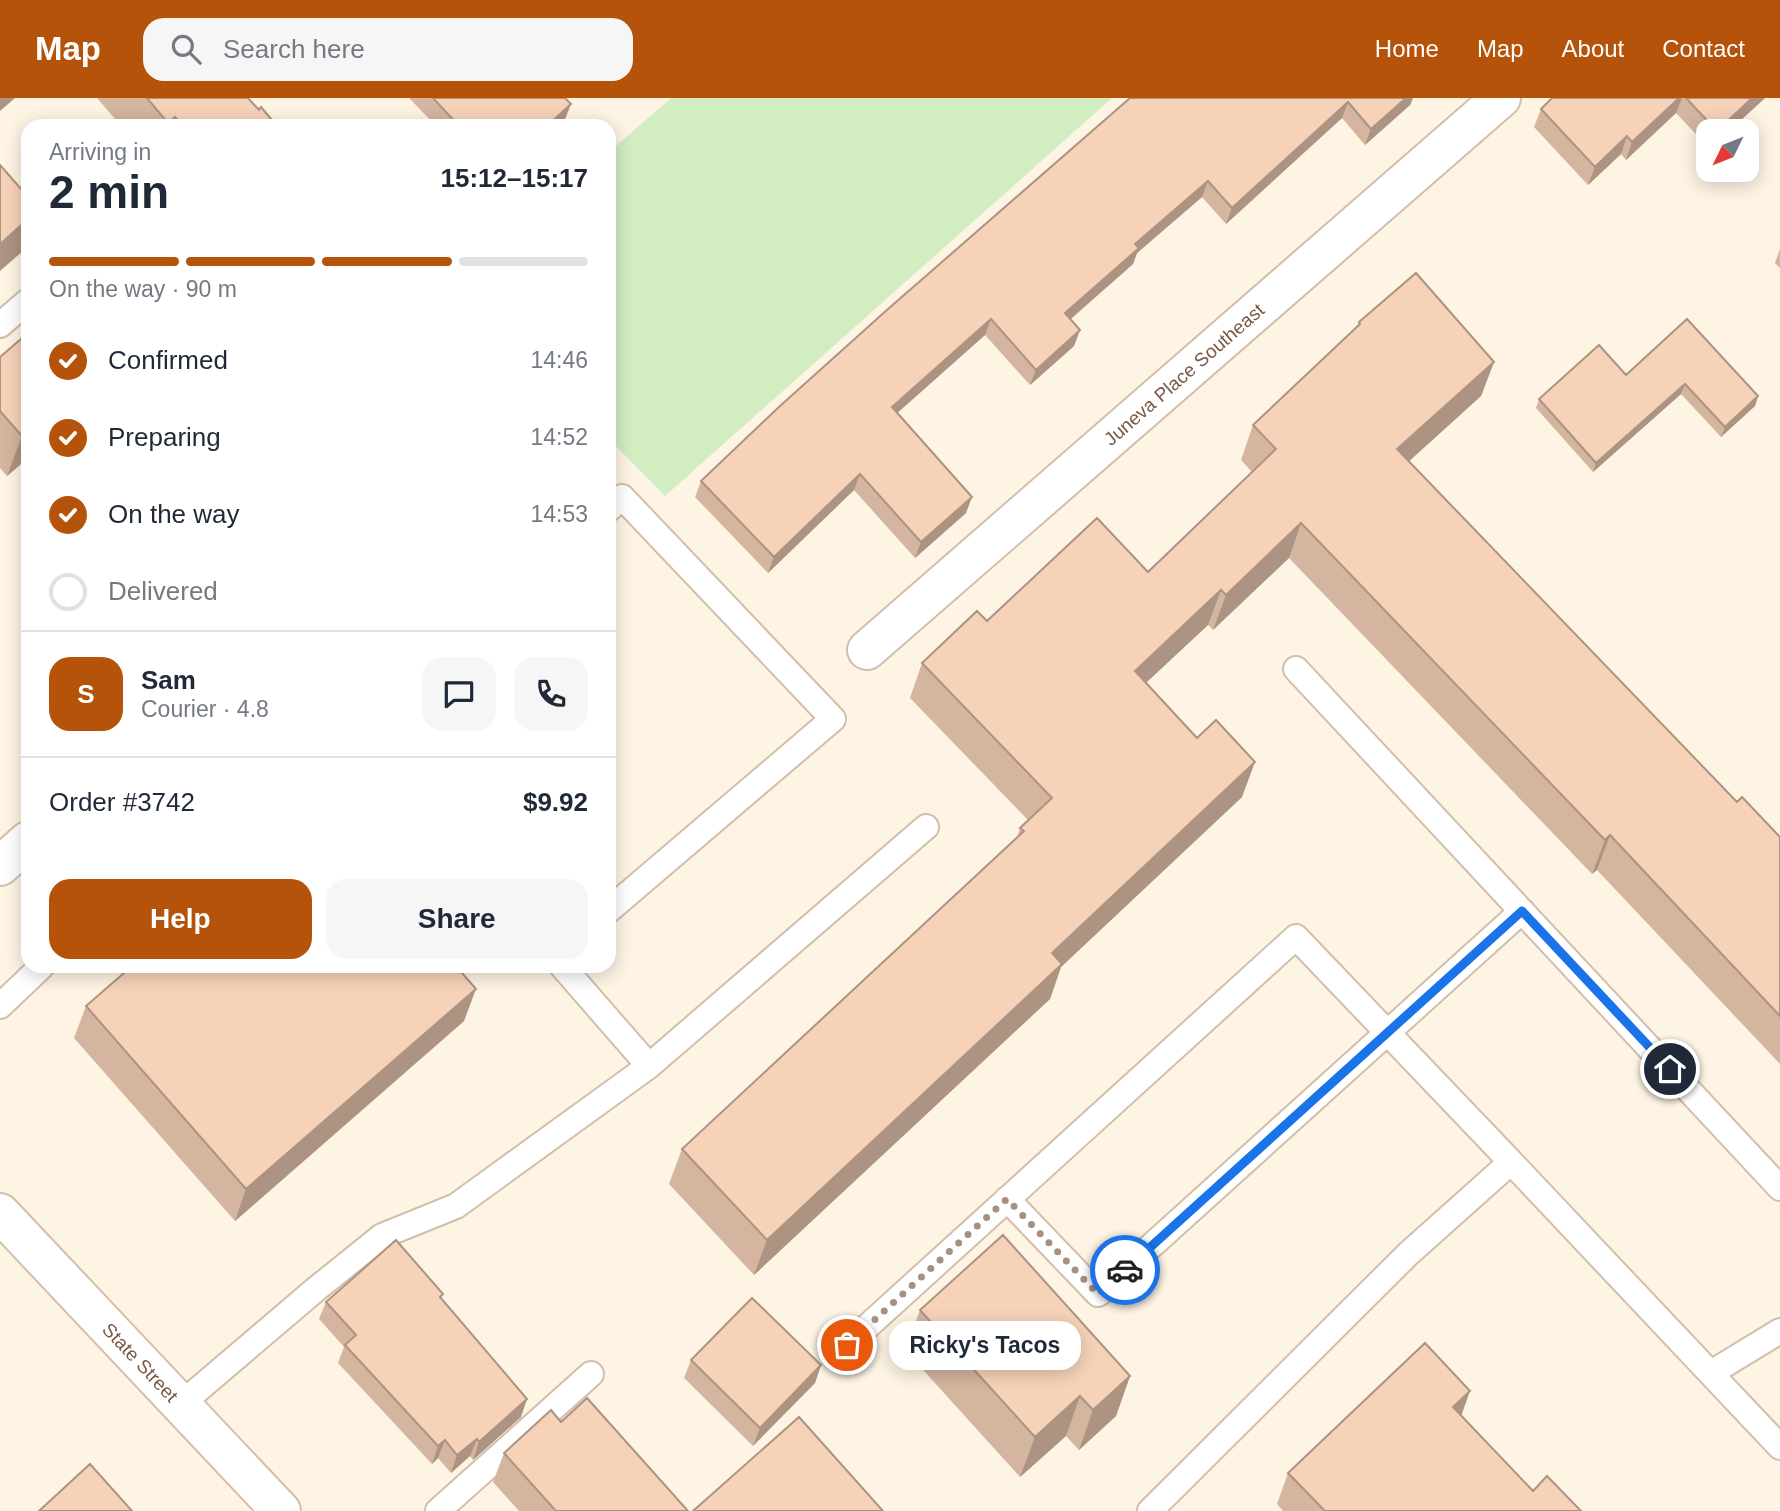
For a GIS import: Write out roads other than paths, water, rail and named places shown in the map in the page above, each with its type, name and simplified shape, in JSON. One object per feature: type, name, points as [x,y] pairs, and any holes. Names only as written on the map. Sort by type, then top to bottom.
[{"type":"street","name":"Juneva Place Southeast","points":[[867,650],[1501,98]]},
{"type":"street","points":[[0,866],[21,847]]},
{"type":"street","name":"State Street","points":[[0,1213],[281,1511]]},
{"type":"lane","points":[[0,325],[21,307]]},
{"type":"lane","points":[[616,503],[622,498],[833,719],[616,904]]},
{"type":"lane","points":[[1296,669],[1780,1188]]},
{"type":"lane","points":[[180,1405],[382,1236],[456,1206],[649,1066],[926,827]]},
{"type":"lane","points":[[1007,1199],[1098,1294],[1522,911]]},
{"type":"lane","points":[[847,1345],[1296,937],[1780,1447]]},
{"type":"lane","points":[[0,1006],[35,973]]},
{"type":"lane","points":[[568,973],[649,1066]]},
{"type":"lane","points":[[1150,1511],[1408,1254],[1511,1163]]},
{"type":"lane","points":[[1711,1373],[1780,1331]]},
{"type":"lane","points":[[438,1511],[591,1374]]},
{"type":"place","name":"Ricky's Tacos","points":[[847,1345]]}]
